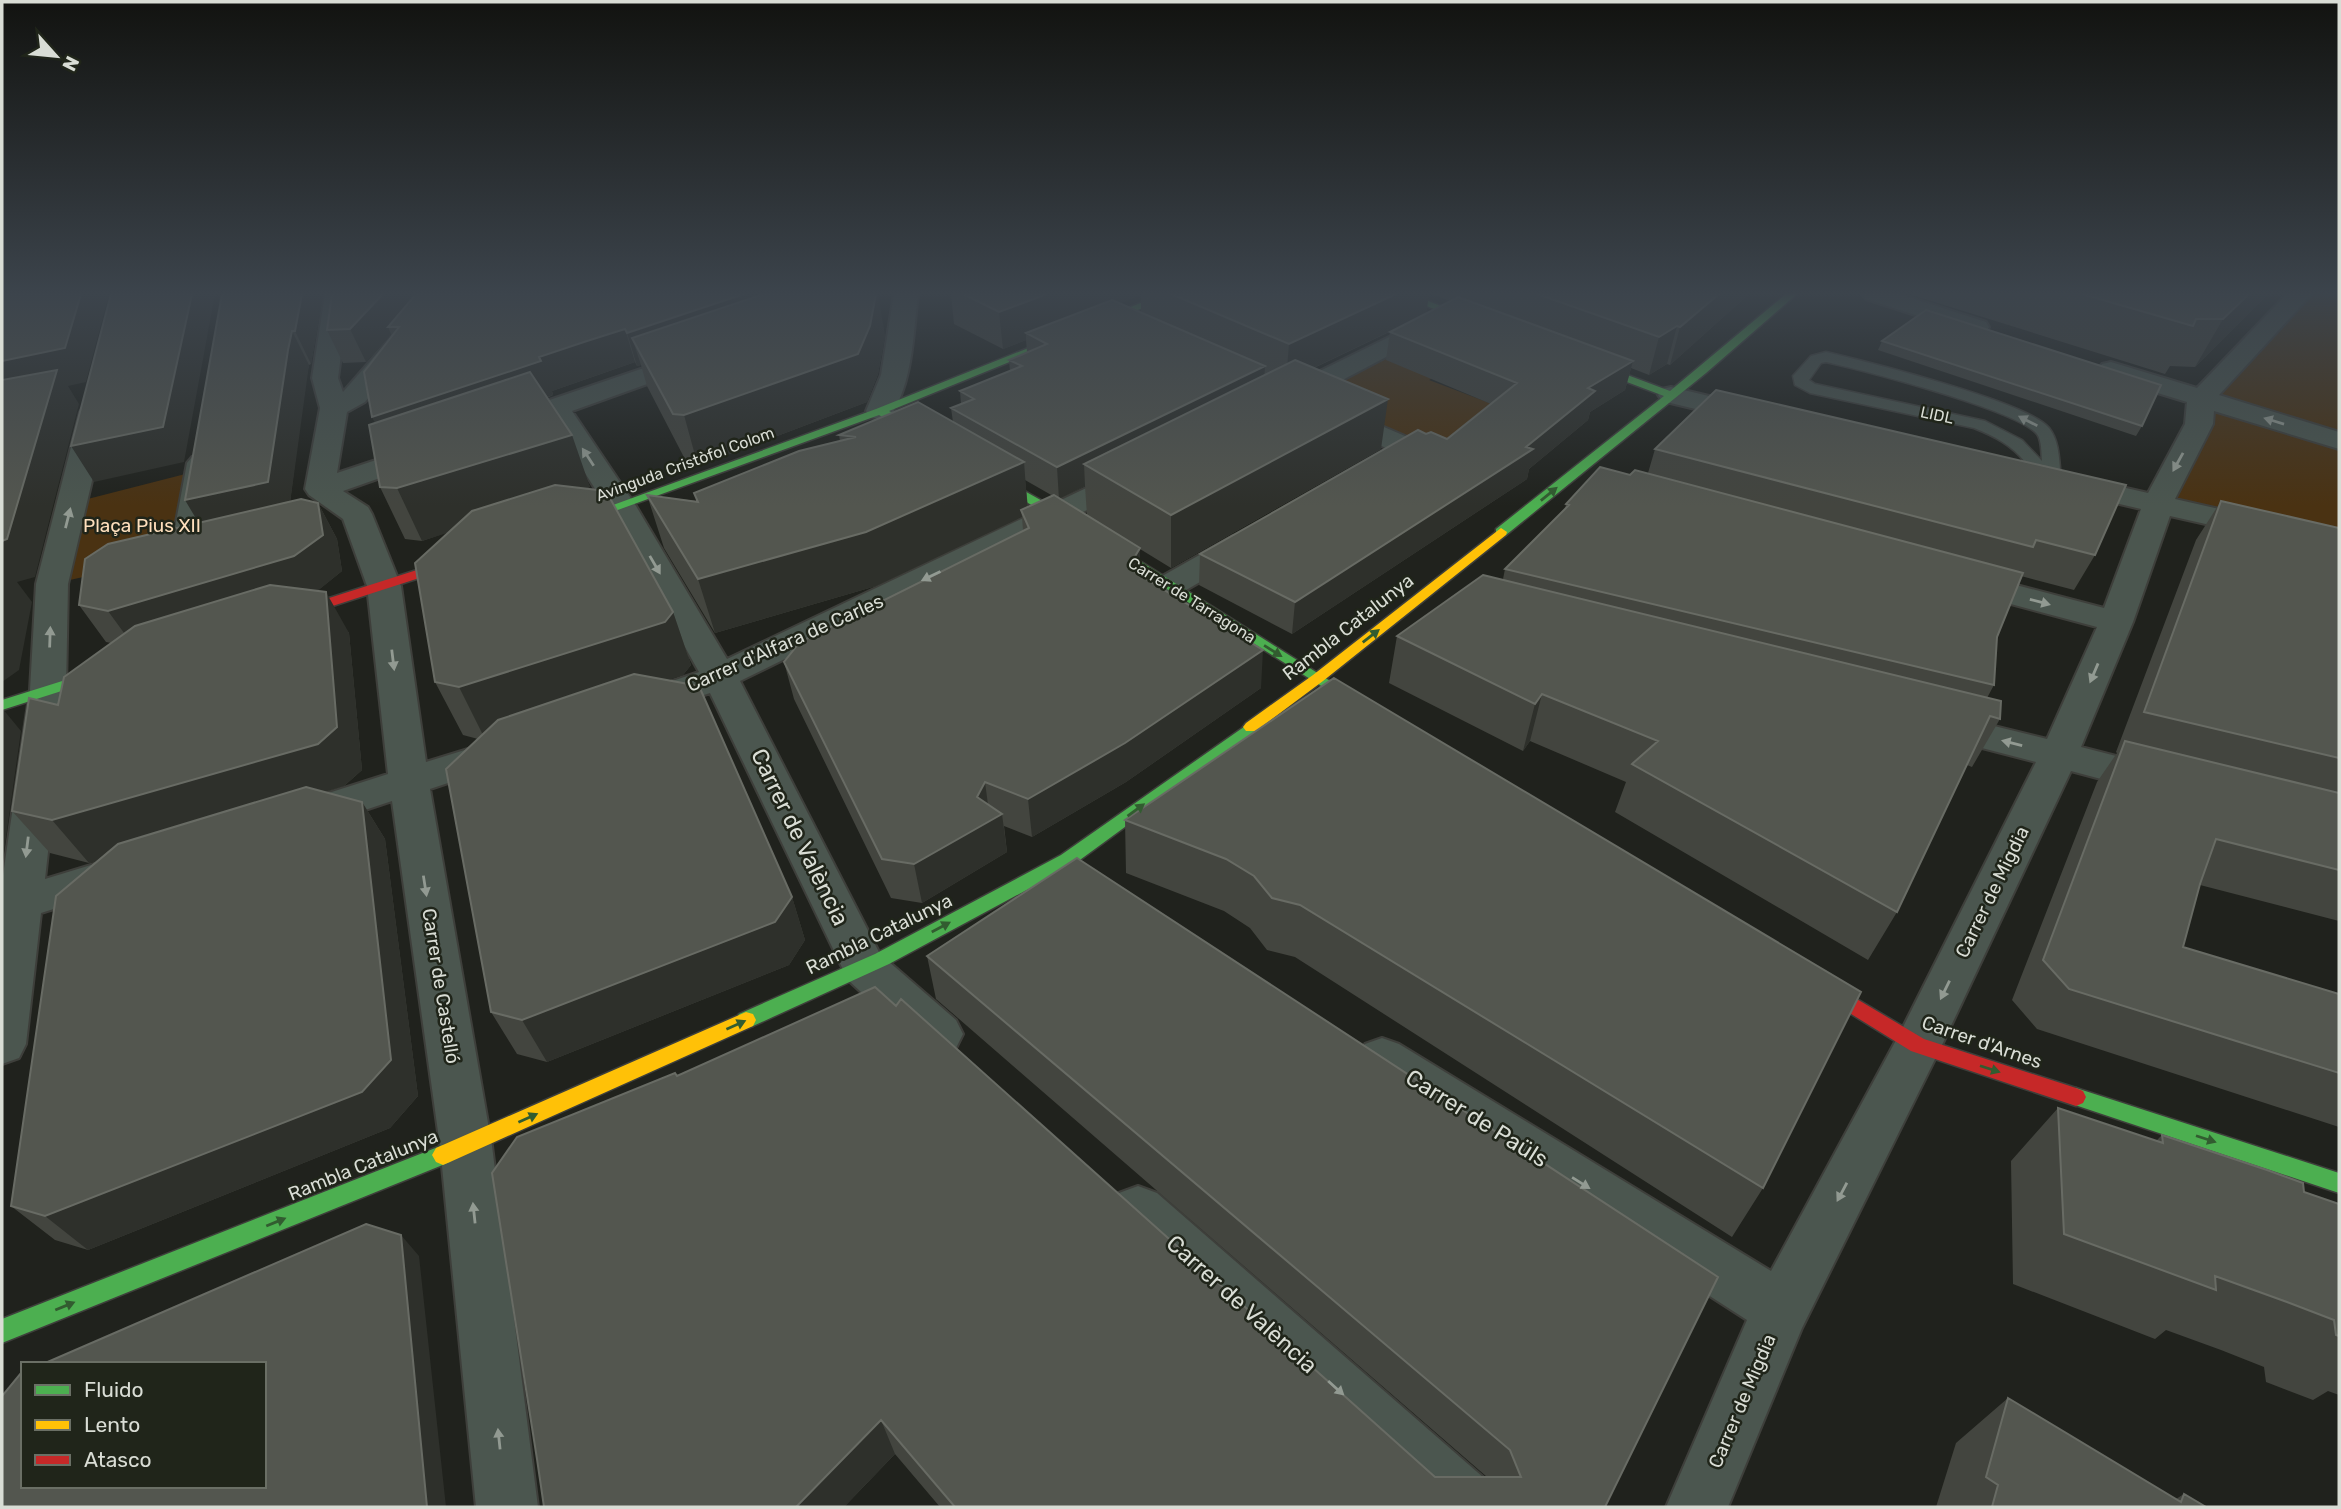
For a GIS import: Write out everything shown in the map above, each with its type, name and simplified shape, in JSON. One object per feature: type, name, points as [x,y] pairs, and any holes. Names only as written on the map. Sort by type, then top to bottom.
[{"type":"street","points":[[320,489],[334,408],[325,378],[327,364]]},
{"type":"street","points":[[334,408],[356,396],[383,364]]},
{"type":"street","points":[[503,426],[677,364]]},
{"type":"street","points":[[896,364],[880,411],[942,448]]},
{"type":"street","name":"Avinguda Cristòfol Colom","points":[[557,528],[880,411],[995,364]]},
{"type":"street","points":[[1343,364],[1271,398],[1409,448],[1373,469]]},
{"type":"street","points":[[1588,364],[1671,395],[1787,422]]},
{"type":"street","name":"Rambla Catalunya","points":[[2,1331],[466,1146],[1084,871],[1318,678],[1708,364]]},
{"type":"street","points":[[2094,364],[2339,441]]},
{"type":"street","points":[[2201,399],[2234,364]]},
{"type":"street","points":[[2,1044],[11,905],[48,690],[52,585],[87,392]]},
{"type":"street","name":"Carrer de Migdia","points":[[1697,1507],[1781,1309],[1918,1045],[2059,755],[2116,622],[2165,486],[2199,424],[2201,399]]},
{"type":"street","name":"Carrer de València","points":[[556,407],[621,506],[720,677],[864,967],[968,1060]]},
{"type":"street","points":[[186,554],[205,443]]},
{"type":"street","points":[[320,489],[451,444]]},
{"type":"street","name":"Carrer de Tarragona","points":[[965,461],[1058,515],[1318,678]]},
{"type":"street","name":"Carrer d'Alfara de Carles","points":[[616,712],[720,677],[1058,515],[1157,464]]},
{"type":"street","points":[[1573,474],[1612,485]]},
{"type":"street","points":[[2028,474],[2339,545]]},
{"type":"street","points":[[320,489],[357,514]]},
{"type":"street","points":[[318,523],[357,514]]},
{"type":"street","name":"Carrer de Castelló","points":[[357,514],[384,586],[409,784],[466,1146],[507,1507]]},
{"type":"street","points":[[1169,586],[1265,531]]},
{"type":"street","points":[[268,622],[481,553]]},
{"type":"street","points":[[1930,572],[2116,622]]},
{"type":"street","points":[[1423,595],[1464,605]]},
{"type":"street","points":[[2,705],[126,666]]},
{"type":"street","points":[[1318,678],[1353,700]]},
{"type":"street","points":[[1910,717],[2192,788]]},
{"type":"street","points":[[279,823],[409,784],[526,744]]},
{"type":"street","points":[[11,905],[150,863]]},
{"type":"street","name":"Carrer d'Arnes","points":[[1789,966],[1918,1045],[2339,1183]]},
{"type":"street","name":"Carrer de Paüls","points":[[1348,1037],[1781,1309]]},
{"type":"street","name":"Carrer de València","points":[[1104,1181],[1470,1507]]},
{"type":"lane","name":"LIDL","points":[[1811,364],[1801,376],[1801,382],[1810,388],[1979,424],[2005,434],[2025,449],[2034,463],[2028,474]]},
{"type":"lane","name":"LIDL","points":[[1858,364],[1896,373],[2014,414],[2041,428],[2048,439],[2028,474]]},
{"type":"green space","points":[[1366,364],[1451,364],[1452,367],[1429,380],[1500,407],[1428,449],[1309,394]]},
{"type":"green space","points":[[2234,364],[2339,364],[2339,439],[2252,415],[2339,442],[2339,545],[2158,504],[2201,399]]},
{"type":"green space","name":"Plaça Pius XII","points":[[201,470],[186,554],[52,584],[72,503]]},
{"type":"building","points":[[92,364],[177,364],[163,427],[71,446]]},
{"type":"building","points":[[209,364],[286,364],[268,482],[185,500]]},
{"type":"building","points":[[370,364],[531,364],[372,417],[364,372]]},
{"type":"building","points":[[646,364],[828,364],[684,415],[673,414]]},
{"type":"building","points":[[1019,364],[1265,366],[1057,467],[951,408],[974,399],[960,391],[1022,366]]},
{"type":"building","points":[[1286,364],[1306,364],[1388,399],[1171,515],[1084,464]]},
{"type":"building","points":[[1471,364],[1627,364],[1588,388],[1595,391],[1526,447],[1533,449],[1295,602],[1200,554],[1418,430],[1447,439],[1517,383]]},
{"type":"building","points":[[1954,364],[2097,364],[2161,385],[2142,426]]},
{"type":"building","points":[[57,370],[7,539],[2,541],[2,380]]},
{"type":"building","points":[[530,372],[572,435],[397,488],[380,487],[369,425]]},
{"type":"building","points":[[1716,390],[2126,485],[2095,555],[2036,540],[2033,547],[1655,449]]},
{"type":"building","points":[[918,402],[1024,462],[866,532],[698,579],[647,495],[698,502],[694,493],[799,451],[856,437],[839,435]]},
{"type":"building","points":[[1600,467],[1630,475],[1635,470],[2023,573],[1997,637],[1994,685],[1505,569],[1569,505],[1566,504]]},
{"type":"building","points":[[555,485],[606,491],[673,612],[665,622],[459,687],[435,682],[415,563],[472,511]]},
{"type":"building","points":[[1054,495],[1140,548],[1128,568],[1263,650],[1125,743],[1028,799],[985,782],[977,797],[1002,814],[914,864],[882,859],[784,662],[800,642],[1029,528],[1021,510]]},
{"type":"building","points":[[301,499],[318,503],[323,535],[294,556],[108,611],[79,605],[85,559],[108,544]]},
{"type":"building","points":[[2221,501],[2339,528],[2339,758],[2144,712]]},
{"type":"building","points":[[1483,575],[2001,701],[2000,719],[1990,716],[1897,912],[1632,764],[1658,741],[1542,694],[1535,704],[1397,636]]},
{"type":"building","points":[[270,585],[326,592],[337,727],[318,744],[52,820],[12,811],[29,698],[58,705],[64,677],[135,626]]},
{"type":"building","points":[[634,674],[699,686],[792,897],[775,922],[522,1020],[491,1012],[446,769],[498,720]]},
{"type":"building","points":[[1334,678],[1861,992],[1763,1188],[1300,905],[1272,898],[1254,876],[1226,859],[1125,820]]},
{"type":"building","points":[[2125,741],[2339,793],[2339,870],[2216,839],[2200,884],[2183,947],[2339,994],[2339,1073],[2069,989],[2043,960]]},
{"type":"building","points":[[306,787],[362,802],[391,1060],[362,1092],[45,1216],[11,1206],[56,896],[118,844]]},
{"type":"building","points":[[1077,858],[1718,1277],[1605,1507],[955,1507],[881,1420],[796,1507],[544,1507],[492,1173],[517,1137],[675,1073],[677,1076],[875,987],[896,1006],[901,999],[1435,1477],[1521,1477],[1510,1450],[927,956]]},
{"type":"building","points":[[2058,1108],[2163,1143],[2162,1135],[2267,1170],[2303,1183],[2304,1192],[2339,1204],[2339,1336],[2336,1335],[2334,1320],[2287,1302],[2215,1276],[2216,1290],[2064,1234]]},
{"type":"building","points":[[366,1224],[401,1235],[427,1507],[2,1507],[2,1396],[21,1373],[21,1488],[266,1488],[266,1362],[48,1362]]},
{"type":"building","points":[[2008,1398],[2181,1502],[2184,1494],[2206,1507],[1992,1507],[1998,1485],[1986,1477]]},
{"type":"traffic: fast","points":[[567,524],[880,411],[996,364]]},
{"type":"traffic: fast","points":[[1590,364],[1671,395]]},
{"type":"traffic: fast","points":[[1501,532],[1710,364]]},
{"type":"traffic: fast","points":[[880,411],[933,442]]},
{"type":"traffic: fast","points":[[982,471],[1058,515],[1339,691]]},
{"type":"traffic: fast","points":[[2,705],[113,670]]},
{"type":"traffic: fast","points":[[746,1020],[882,959],[1067,860],[1251,727]]},
{"type":"traffic: fast","points":[[2076,1097],[2339,1183]]},
{"type":"traffic: fast","points":[[2,1331],[443,1155]]},
{"type":"traffic: slow","points":[[1251,727],[1318,678],[1501,532]]},
{"type":"traffic: slow","points":[[443,1155],[746,1020]]},
{"type":"traffic: jam","points":[[281,618],[467,558]]},
{"type":"traffic: jam","points":[[1808,978],[1918,1045],[2076,1097]]}]
